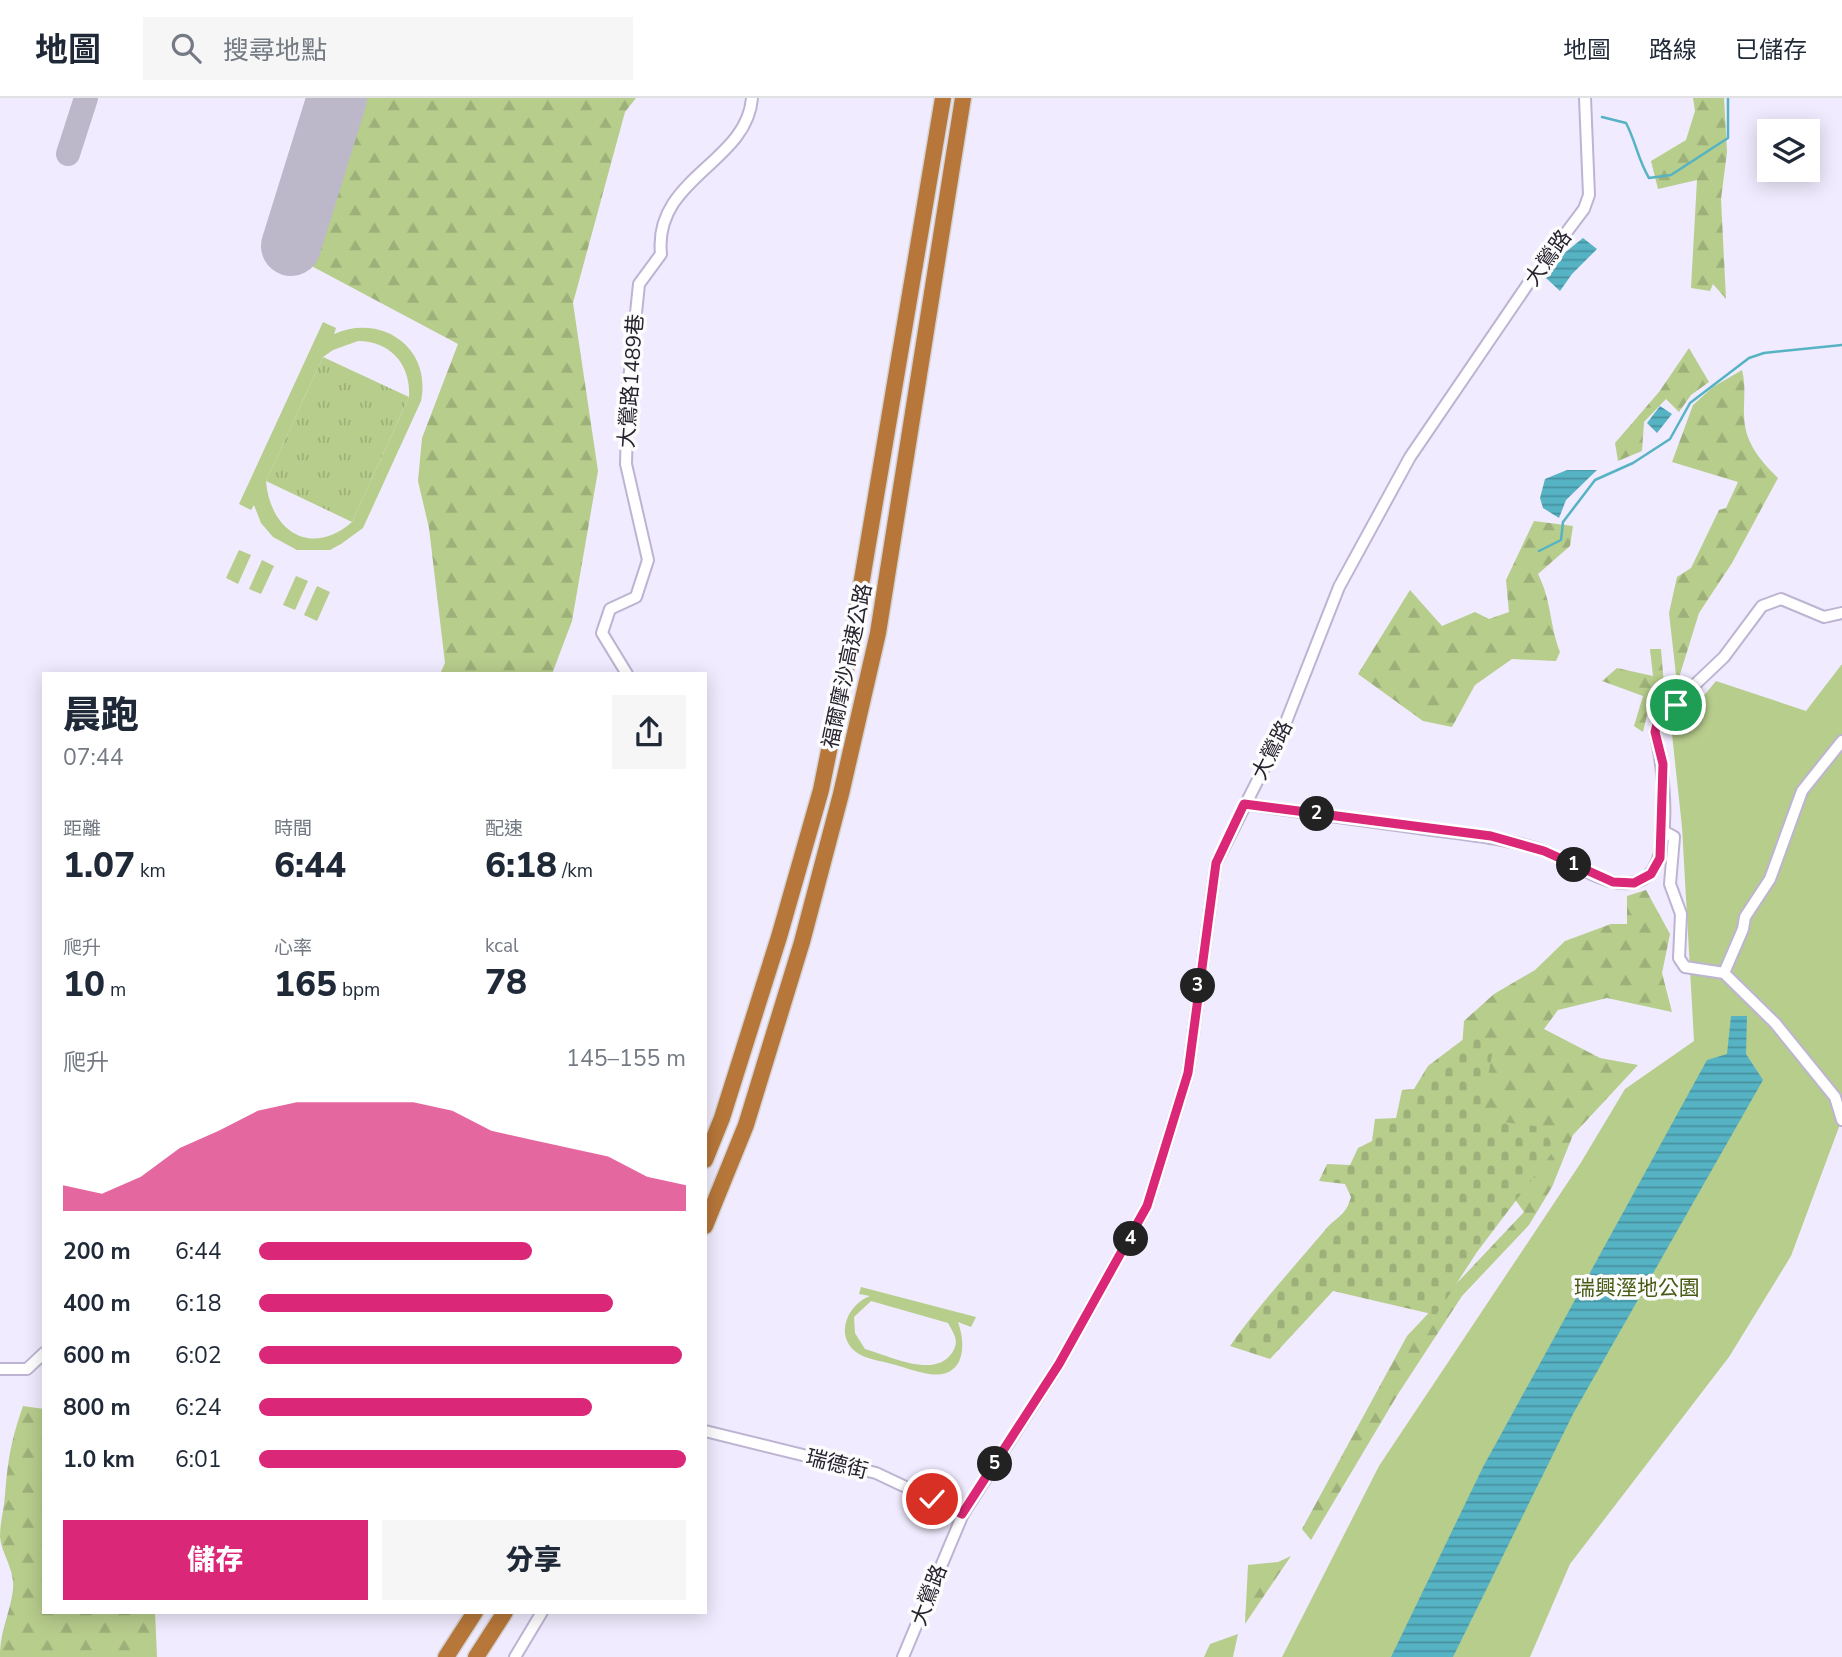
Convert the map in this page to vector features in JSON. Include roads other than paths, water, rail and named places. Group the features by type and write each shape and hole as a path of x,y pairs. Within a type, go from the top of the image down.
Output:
{"highway":[{"name":"福爾摩沙高速公路","path":"707,1155 722,1118 779,937 821,790 855,627 943,98"},
{"name":"福爾摩沙高速公路","path":"707,1221 746,1125 802,942 841,794 878,633 963,98"},
{"path":"446,1657 474,1614"},
{"path":"476,1657 504,1614"}],"street":[{"name":"大鶯路1489巷","path":"626,672 602,633 610,609 636,597 648,560 626,464 628,390 639,284 661,254 659,239 666,212 678,195 739,134 751,110 752,98"},
{"name":"大鶯路","path":"902,1657 962,1514 1059,1364 1147,1206 1188,1073 1216,863 1282,733 1339,587 1410,457 1532,278 1584,209 1589,195 1585,98"},
{"path":"1244,804 1491,836 1544,851 1613,882 1624,884 1645,879 1657,866 1663,831 1663,764 1655,732 1665,713 1724,657 1762,606 1781,599 1824,617 1842,613"},
{"path":"1724,973 1745,917 1770,879 1802,791 1842,741"},
{"path":"1663,831 1674,837 1670,884 1681,914 1679,958 1685,967 1724,973 1775,1023 1838,1094 1842,1120"},
{"path":"0,1369 27,1370 42,1355"},
{"name":"瑞德街","path":"707,1431 876,1473 962,1514"},
{"path":"515,1657 541,1614"}],"water":[{"path":"1583,238 1597,249 1572,274 1560,291 1546,278 1557,259"},
{"path":"1660,406 1672,414 1657,433 1647,423"},
{"path":"1567,470 1597,470 1566,500 1559,518 1543,508 1540,498 1545,479"},
{"path":"1731,1016 1747,1016 1746,1054 1763,1080 1573,1414 1453,1657 1391,1657 1483,1467 1707,1060 1727,1054"}],"waterway":[{"path":"1602,117 1626,123 1649,178 1671,175 1728,138 1728,98"},
{"path":"1539,551 1561,540 1563,522 1595,480 1633,463 1670,439 1690,403 1749,358 1764,353 1842,345"}],"park label":[{"name":"瑞興溼地公園","path":"1637,1288"}]}
